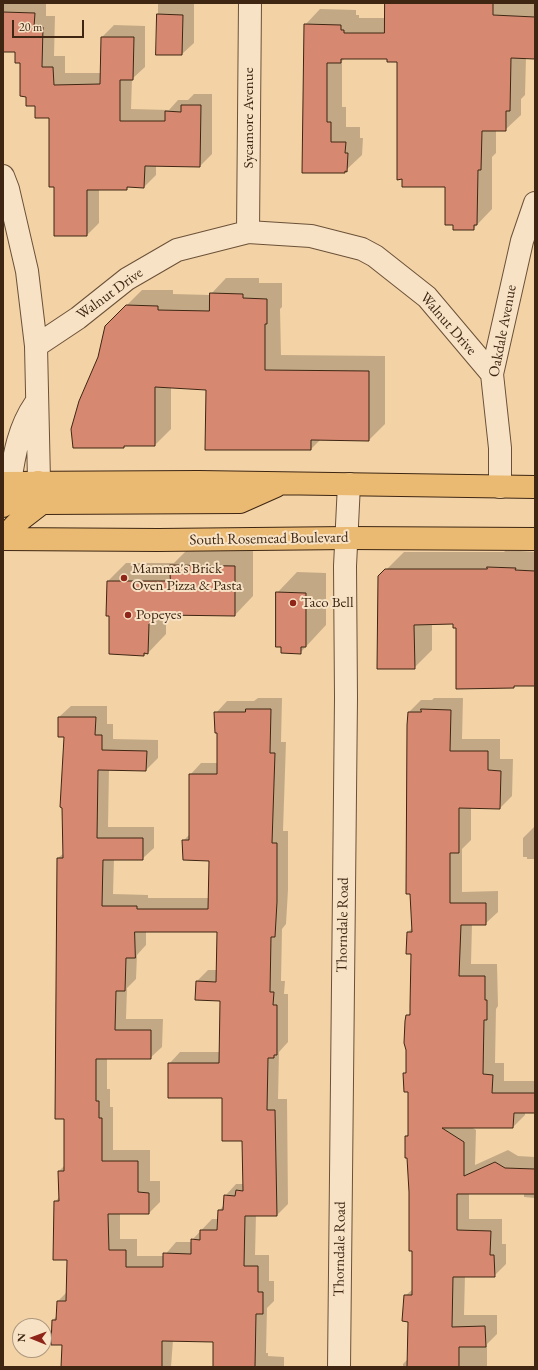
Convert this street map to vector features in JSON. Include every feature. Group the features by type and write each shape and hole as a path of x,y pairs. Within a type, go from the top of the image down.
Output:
{"main road":[{"path":"7,483 39,481 206,482 535,487"},
{"path":"3,506 39,481"},
{"path":"3,538 20,520 42,502 240,502 282,483"},
{"name":"South Rosemead Boulevard","path":"3,538 158,540 348,538 535,539"}],"street":[{"name":"Sycamore Avenue","path":"248,232 250,3"},
{"path":"3,176 8,189 26,271 36,346 39,481"},
{"name":"Oakdale Avenue","path":"500,487 500,448 492,374 520,249 535,203"},
{"name":"Walnut Drive","path":"36,346 78,318 127,279 177,250 248,232 311,236 362,249 375,256 427,297 492,374"},
{"path":"7,483 14,454 27,416 37,401"},
{"name":"Thorndale Road","path":"339,1367 346,714 345,566 348,538 349,484"}],"building":[{"path":"385,3 493,3 493,15 535,17 535,59 511,58 510,111 506,111 506,131 482,131 481,170 478,170 477,225 474,225 474,230 453,230 453,225 445,225 445,187 402,187 402,179 397,180 397,62 387,62 387,59 341,59 341,63 327,63 327,122 331,122 331,142 346,142 345,153 348,153 347,172 302,173 304,24 341,25 341,30 344,30 344,33 384,33"},
{"path":"3,12 35,13 34,27 43,27 42,67 53,67 54,85 100,84 101,37 134,37 133,80 120,80 120,121 165,121 165,111 181,112 181,105 201,105 200,167 145,166 144,188 127,187 127,190 87,190 87,236 54,236 54,187 49,187 49,118 35,118 35,106 26,106 26,97 20,96 20,63 15,63 15,52 3,52"},
{"path":"157,14 183,15 182,55 156,55"},
{"path":"210,293 243,294 243,298 267,299 267,324 265,324 265,370 369,371 369,441 311,440 311,450 205,450 206,390 155,387 155,446 124,446 124,448 73,448 71,429 79,401 98,357 105,326 126,305 158,306 158,310 209,311"},
{"path":"170,565 235,566 235,616 162,615 149,624 148,654 144,653 144,656 109,654 109,616 106,616 107,581 170,581"},
{"path":"487,567 516,568 515,570 535,571 535,686 514,686 514,688 456,689 456,628 453,628 453,624 414,625 415,669 377,669 378,576 385,569 487,569"},
{"path":"276,592 306,593 306,647 301,647 301,654 281,653 281,647 276,647"},
{"path":"246,709 271,709 270,753 275,753 272,843 277,843 277,902 275,937 271,937 270,992 274,992 273,1005 277,1005 277,1055 274,1055 274,1058 268,1058 267,1110 275,1110 277,1216 245,1216 244,1266 258,1266 258,1292 263,1292 263,1314 256,1314 255,1367 213,1367 213,1342 162,1341 162,1367 61,1367 62,1345 52,1345 52,1320 56,1320 57,1301 66,1301 67,1260 53,1260 54,1201 59,1201 58,1171 64,1171 64,1119 55,1119 57,858 63,858 62,808 60,807 64,737 58,737 58,717 96,717 95,735 102,735 102,750 147,751 146,771 98,770 97,838 143,838 143,860 103,860 102,906 137,906 137,909 208,909 209,861 183,860 182,840 189,840 189,774 217,774 217,733 215,733 214,712 245,712","holes":["135,932 217,932 216,982 196,981 195,1000 220,1001 219,1063 168,1063 168,1098 222,1098 222,1141 242,1141 243,1191 236,1190 235,1196 224,1195 223,1210 218,1210 217,1230 200,1230 200,1240 191,1239 191,1254 163,1253 163,1267 126,1267 126,1250 109,1250 108,1214 149,1214 149,1193 138,1192 138,1161 102,1161 102,1118 99,1118 99,1101 96,1101 96,1059 151,1059 151,1030 115,1030 116,991 125,991 126,958 135,958"]},
{"path":"421,709 451,710 450,751 488,751 488,770 501,771 500,809 459,808 459,853 450,853 450,903 486,903 486,925 461,925 459,976 485,976 487,1020 484,1020 483,1074 493,1075 492,1093 535,1093 535,1113 514,1113 513,1128 442,1128 464,1142 464,1176 495,1162 505,1168 535,1169 535,1194 457,1194 457,1230 491,1231 490,1255 494,1255 495,1277 453,1277 452,1327 485,1326 486,1347 459,1347 459,1367 407,1367 408,1322 402,1321 404,1295 412,1295 412,1251 409,1251 409,1192 407,1158 405,1158 405,1136 408,1136 408,1092 404,1092 403,1073 406,1073 406,1050 404,1043 405,1021 406,1015 410,1015 411,954 406,954 407,932 412,932 410,894 406,894 407,725 408,712 421,712"}],"place":[{"name":"Mamma's Brick Oven Pizza & Pasta","path":"124,578"},
{"name":"Taco Bell","path":"293,603"},
{"name":"Popeyes","path":"128,615"}]}
